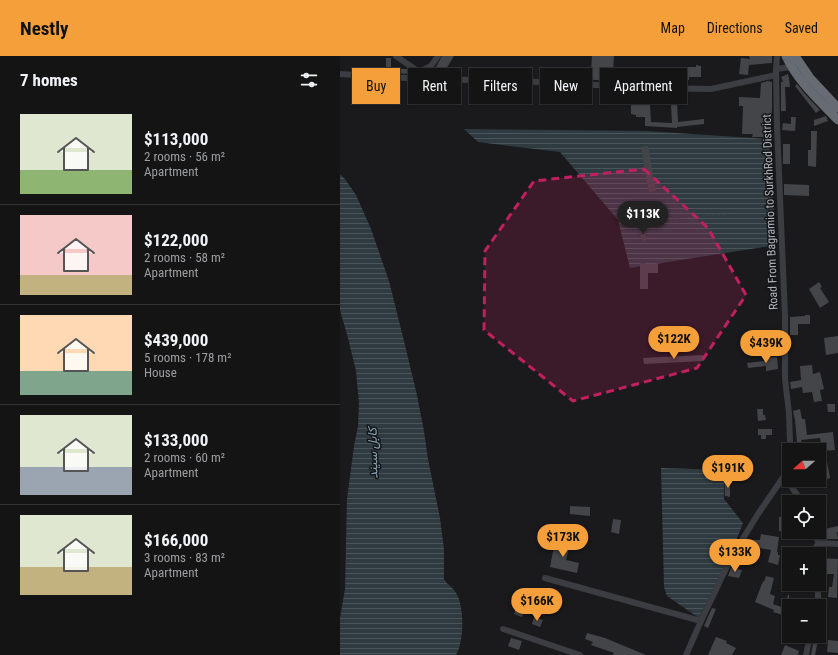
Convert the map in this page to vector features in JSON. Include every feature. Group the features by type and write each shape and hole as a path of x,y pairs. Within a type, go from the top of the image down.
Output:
{"highway":[{"path":"786,56 791,67 803,84 837,115"},
{"path":"795,56 837,115"}],"street":[{"path":"396,56 419,72 431,66 438,56"},
{"name":"Road From Bagramio to SurkhRod District","path":"777,56 777,126 785,316 785,379 789,414 790,443"},
{"path":"340,74 423,79 519,81 654,88 711,89 791,67"},
{"name":"Road From Bagramio to SurkhRod District","path":"686,655 731,558 782,479"},
{"path":"817,539 819,543"},
{"path":"819,543 838,544"},
{"path":"816,547 819,543"},
{"path":"545,578 701,620"},
{"path":"503,629 580,655"},
{"path":"806,655 809,643"}],"path":[{"path":"643,222 669,218 729,214"}],"highlighted area":[{"path":"644,169 708,228 746,295 697,368 573,401 484,330 485,251 534,181"}],"water":[{"path":"464,129 647,131 769,139 776,245 630,268 618,220 560,152 478,142"},
{"name":"کابل سيند","path":"340,174 356,195 371,229 389,281 417,395 440,518 444,549 444,579 455,591 461,607 462,633 459,649 456,655 340,655 340,618 345,589 347,499 358,426 359,403 356,371 340,310"},
{"path":"661,468 725,470 724,499 743,523 731,553 699,618 667,596 664,587"}],"building":[{"path":"442,56 454,56 447,68 436,68"},
{"path":"592,56 614,56 613,68 600,68 600,80 592,80"},
{"path":"749,56 772,56 772,63 749,65 748,75 739,74 741,58 750,59"},
{"path":"386,58 391,58 391,68 386,68"},
{"path":"696,65 701,66 701,77 689,77 689,80 687,80 687,68 678,68 678,67 696,67"},
{"path":"400,69 408,70 408,74 400,73"},
{"path":"788,74 790,87 785,87 786,111 781,111 781,82 783,82 781,77"},
{"path":"768,81 772,82 772,137 752,137 753,134 742,134 743,106 739,106 739,97 760,98 761,83"},
{"path":"797,84 820,110 816,113 795,86"},
{"path":"631,104 656,104 650,105 651,122 672,123 671,105 668,104 677,104 678,122 704,119 704,124 677,128 645,126 645,117 636,117 636,115 631,114"},
{"path":"826,116 828,121 814,126 814,120"},
{"path":"791,117 796,117 795,131 782,130 783,123 791,124"},
{"path":"811,131 817,131 816,167 808,166 808,150 811,150"},
{"path":"783,144 790,144 790,164 783,164"},
{"path":"648,146 656,191 649,192 641,147"},
{"path":"784,184 809,185 809,196 784,195"},
{"path":"644,229 647,240 642,241 639,230"},
{"path":"640,263 658,264 658,273 648,273 648,289 640,289"},
{"path":"819,282 822,287 820,288 829,302 820,308 809,289"},
{"path":"810,315 810,324 798,324 798,335 790,335 790,317"},
{"path":"838,336 838,353 826,355 824,338"},
{"path":"703,355 704,361 644,364 643,358"},
{"path":"777,357 778,369 766,371 766,366 748,368 747,363 765,361 765,358"},
{"path":"812,365 813,374 820,372 824,389 820,390 822,401 814,402 812,392 803,393 802,387 791,389 790,382 801,380 800,366"},
{"path":"827,404 835,404 835,412 828,412"},
{"path":"757,409 763,409 763,415 765,415 766,420 758,421"},
{"path":"800,409 802,419 805,419 807,435 833,432 835,450 826,451 826,443 821,443 820,438 801,440 802,443 794,443 797,442 793,411"},
{"path":"758,429 772,429 772,435 766,435 766,439 761,439 761,435 758,435"},
{"path":"826,456 830,478 826,480"},
{"path":"725,481 730,481 730,497 725,496"},
{"path":"570,506 590,507 590,516 570,514"},
{"path":"779,517 782,517 782,531 779,531"},
{"path":"613,519 621,520 619,534 611,532"},
{"path":"838,526 838,539 826,539 826,529"},
{"path":"761,534 779,537 777,552 778,555 780,555 778,565 768,562 771,550 759,548 756,562 736,559 742,549 744,550 747,540 760,540"},
{"path":"555,541 570,544 566,560 579,563 577,573 550,567"},
{"path":"826,558 838,559 837,598 828,597 829,587 832,587 834,574 826,574"},
{"path":"731,568 742,570 739,578 728,576"},
{"path":"766,576 774,578 770,594 775,596 773,604 782,607 782,615 773,612 774,610 755,602 763,581 764,582"},
{"path":"516,608 524,611 522,617 514,614"},
{"path":"712,608 716,609 708,628 704,626"},
{"path":"534,617 543,620 540,627 532,624"},
{"path":"587,633 605,638 646,655 613,655 614,653 591,645 593,642 585,639"},
{"path":"716,637 727,641 726,643 736,648 732,655 708,655"},
{"path":"511,638 522,641 519,650 508,646"},
{"path":"828,640 838,641 838,653 827,652"},
{"path":"813,643 817,643 815,655 811,655"},
{"path":"785,645 799,651 798,655 781,655"}]}
